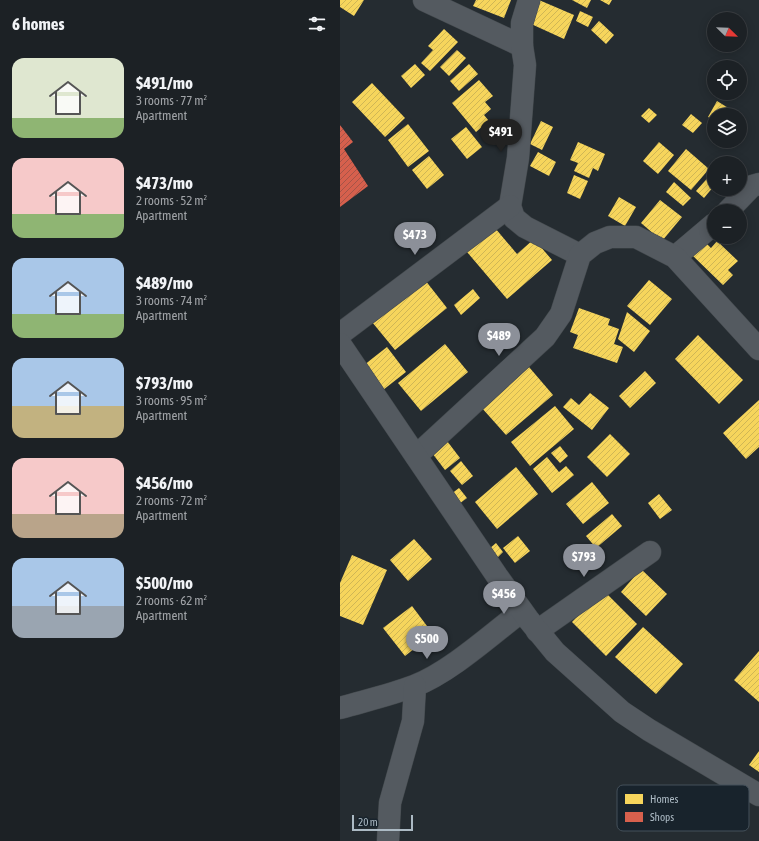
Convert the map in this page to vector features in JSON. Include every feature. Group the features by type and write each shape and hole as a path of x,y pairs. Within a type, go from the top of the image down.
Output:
{"street":[{"path":"424,0 522,46"},
{"path":"530,0 522,23 522,46 525,65 518,158 510,206 514,218 525,227 580,255"},
{"path":"735,204 752,186 759,184"},
{"path":"340,334 510,206"},
{"path":"675,257 707,230"},
{"path":"416,456 545,337 561,314 580,255 596,242 610,237 636,236 675,257 759,349"},
{"path":"340,344 522,611 538,632 574,671 622,712 655,734 742,785"},
{"path":"538,632 650,552"},
{"path":"340,708 415,686 437,674 473,650 522,611"},
{"path":"388,841 390,803 413,721 415,686"},
{"path":"749,789 759,795"}],"building: Homes":[{"path":"340,0 364,0 354,16 340,7"},
{"path":"476,0 511,0 504,18 473,6"},
{"path":"539,0 574,15 564,39 529,23"},
{"path":"572,0 591,0 587,8"},
{"path":"600,0 612,0 609,5"},
{"path":"580,11 593,17 588,27 576,21"},
{"path":"599,21 614,35 606,44 591,30"},
{"path":"444,29 458,42 430,71 421,63 433,50 428,46"},
{"path":"457,50 466,58 449,76 440,67"},
{"path":"415,64 425,75 411,88 401,76"},
{"path":"469,64 478,74 459,91 450,81"},
{"path":"479,80 493,96 485,102 491,109 484,115 489,121 476,132 452,103"},
{"path":"372,83 405,118 385,137 352,102"},
{"path":"717,101 728,108 713,108"},
{"path":"649,108 657,115 649,123 641,116"},
{"path":"691,114 702,123 693,133 682,125"},
{"path":"541,121 553,127 542,150 530,144"},
{"path":"408,124 429,151 408,167 388,140"},
{"path":"466,127 482,147 467,159 451,139"},
{"path":"578,142 605,154 598,171 593,168 589,178 574,171 578,163 570,160"},
{"path":"659,142 674,155 658,174 643,161"},
{"path":"686,149 707,167 707,171 691,190 668,171"},
{"path":"538,152 556,162 549,176 530,166"},
{"path":"429,156 444,175 427,189 412,170"},
{"path":"574,175 588,181 580,199 567,193"},
{"path":"707,179 707,194 704,198 696,191"},
{"path":"674,182 691,198 683,206 666,192"},
{"path":"619,197 636,207 625,226 608,216"},
{"path":"660,200 682,217 662,241 641,223"},
{"path":"495,228 517,254 534,239 552,260 507,299 467,252"},
{"path":"706,243 711,248 714,244 720,244 738,261 728,270 733,275 723,285 693,256"},
{"path":"425,280 447,308 395,350 372,322"},
{"path":"649,280 672,299 650,325 627,306"},
{"path":"473,289 480,298 461,315 454,305"},
{"path":"579,308 610,319 608,325 619,329 614,344 623,347 617,363 573,348 578,335 570,332"},
{"path":"627,312 650,331 634,352 618,339"},
{"path":"698,335 743,380 719,404 675,359"},
{"path":"445,344 468,372 421,411 398,383"},
{"path":"387,347 406,372 383,390 364,365"},
{"path":"529,367 553,395 506,435 481,407"},
{"path":"645,371 656,383 630,408 619,396"},
{"path":"590,393 609,408 592,430 563,407 571,398 579,405"},
{"path":"759,400 759,447 746,459 723,433"},
{"path":"555,406 574,429 530,466 511,442"},
{"path":"610,434 630,454 607,477 587,457"},
{"path":"444,437 460,458 445,470 429,449"},
{"path":"560,446 568,456 560,463 551,453"},
{"path":"547,457 559,472 566,466 574,475 552,493 533,469"},
{"path":"461,461 473,476 462,485 450,471"},
{"path":"516,467 538,494 497,529 475,502"},
{"path":"592,482 609,503 583,524 566,504"},
{"path":"459,488 467,498 459,504 451,494"},
{"path":"659,494 672,510 660,519 648,503"},
{"path":"612,514 622,526 596,548 586,536"},
{"path":"518,536 530,551 515,563 503,548"},
{"path":"414,539 432,559 408,581 390,560"},
{"path":"496,543 503,552 497,558 489,549"},
{"path":"352,555 387,570 363,625 340,616 340,583"},
{"path":"641,569 667,594 646,616 621,592"},
{"path":"603,590 637,624 606,656 572,622"},
{"path":"412,606 433,634 405,656 383,628"},
{"path":"643,627 683,664 656,694 615,657"},
{"path":"759,651 759,702 734,680"},
{"path":"759,751 759,772 749,765"}],"building: Shops":[{"path":"340,125 353,142 344,149 368,186 340,207"}]}
